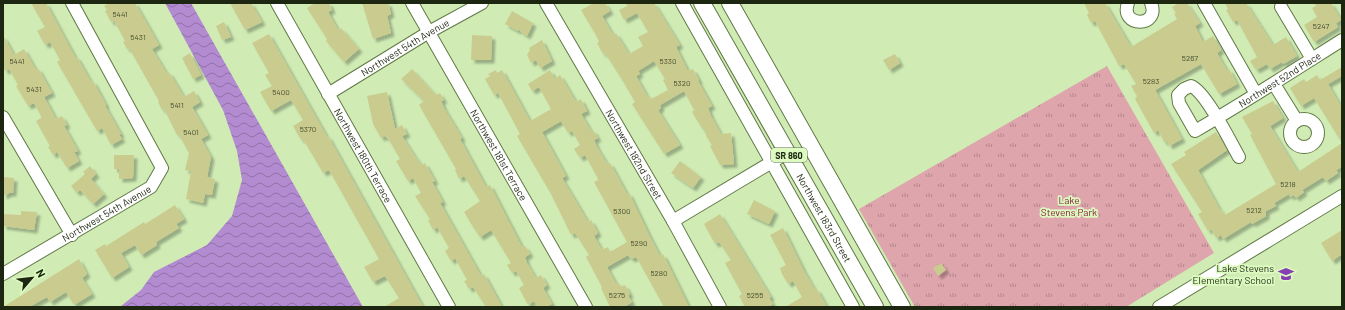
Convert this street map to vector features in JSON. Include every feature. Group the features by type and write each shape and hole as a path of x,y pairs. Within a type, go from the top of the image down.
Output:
{"main road":[{"name":"Northwest 183rd Street","path":"702,3 875,307"},
{"name":"SR 860","path":"730,3 902,307"}],"street":[{"name":"Northwest 54th Avenue","path":"3,274 72,235 151,187 162,168 72,3"},
{"name":"Northwest 180th Terrace","path":"277,3 449,307"},
{"name":"Northwest 181st Terrace","path":"412,3 586,307"},
{"name":"Northwest 54th Avenue","path":"328,94 429,32 482,3"},
{"name":"Northwest 182nd Street","path":"546,3 673,221 720,307"},
{"path":"682,3 773,162 853,307"},
{"path":"1128,3 1127,8 1129,16 1135,22 1144,22 1151,17 1153,4"},
{"path":"1204,3 1256,94"},
{"path":"1281,7 1312,59"},
{"name":"Northwest 52nd Place","path":"1216,118 1198,89 1190,86 1178,95 1179,103 1195,130 1216,118 1256,94 1274,84 1342,40"},
{"path":"1274,84 1297,121"},
{"path":"3,117 8,138 72,235"},
{"path":"1216,118 1239,157"},
{"path":"673,221 788,153"},
{"path":"1159,307 1342,196"}],"green space":[{"name":"Lake Stevens Park","path":"1107,66 1214,253 1126,307 915,307 859,209"}],"water":[{"path":"165,3 191,3 363,307 112,307 121,306 141,290 154,272 207,245 232,216 242,180 237,151 223,110"}],"building":[{"path":"31,3 46,3 75,57 77,57 91,82 93,81 121,134 119,135 122,139 111,145 102,128 97,131 57,62 60,60 50,42 45,45 37,31 45,27"},
{"path":"109,3 135,3 159,45 152,49 167,74 169,72 184,97 194,91 200,102 192,107 208,135 201,139 211,157 207,177 215,179 212,195 205,194 203,203 186,199 191,171 185,170 189,153 179,135 177,135 164,109 162,110 158,102 159,101 129,48 127,49 123,42 125,41 114,21 111,22 105,11 107,10 104,6"},
{"path":"230,3 251,3 262,22 245,30"},
{"path":"315,3 329,3 332,10 328,12 338,30 341,28 359,49 344,62 326,41 327,39 307,8"},
{"path":"362,3 388,3 391,14 387,16 391,33 373,39"},
{"path":"594,3 605,3 610,11 602,16 613,35 616,33 629,54 643,46 638,37 648,32 637,13 624,20 619,10 627,6 626,3 654,3 680,45 676,47 688,71 693,69 699,80 698,81 712,106 708,108 711,116 721,134 731,133 734,164 720,165 710,146 712,145 706,136 706,130 704,131 692,112 694,110 684,91 660,105 661,108 658,110 680,145 664,154 632,104 635,102 624,83 605,53 603,54 597,43 599,42 597,37 581,10","holes":["654,61 665,79 663,80 668,90 651,99 649,95 647,96 636,76 640,74 638,71"]},
{"path":"1084,3 1105,3 1131,47 1177,19 1174,14 1176,13 1172,7 1179,3 1187,3 1200,23 1195,26 1203,42 1213,36 1221,50 1217,53 1227,71 1229,69 1237,84 1219,94 1201,64 1155,90 1182,139 1169,146 1167,141 1164,142 1158,130 1154,133 1135,99 1137,96 1131,86 1136,84 1124,64 1119,66 1095,21 1091,23 1087,15 1089,13"},
{"path":"1225,3 1246,3 1273,45 1286,37 1297,56 1270,69 1267,64 1256,70 1250,61 1257,57 1237,20 1233,22 1226,10 1228,9"},
{"path":"1314,3 1331,3 1341,20 1336,23 1338,27 1314,42 1304,25 1317,17 1312,8 1316,6"},
{"path":"512,11 533,23 527,36 519,29 518,31 505,24"},
{"path":"224,22 231,37 222,40 216,26"},
{"path":"269,34 327,137 328,136 423,307 384,307 399,298 385,276 373,282 364,267 379,259 329,170 323,173 303,139 301,140 293,126 303,120 291,100 271,111 260,92 272,86 265,75 269,73 252,43"},
{"path":"3,35 14,55 24,49 36,70 38,68 52,93 44,97 56,119 62,116 67,125 64,126 78,151 74,152 79,161 67,168 57,152 53,155 48,147 50,146 36,121 41,118 41,116 34,103 28,106 16,86 18,85 9,69 5,71 3,66"},
{"path":"472,35 492,36 491,60 471,60"},
{"path":"542,40 552,61 540,68 536,60 531,63 527,55 530,50 529,48"},
{"path":"190,53 201,75 193,79 182,58"},
{"path":"895,54 900,63 889,70 883,60"},
{"path":"1342,67 1342,76 1328,84 1342,108 1342,143 1314,98 1301,106 1290,88 1304,79 1306,82 1317,75 1320,80"},
{"path":"412,69 436,95 440,93 444,100 441,101 444,108 462,138 460,139 486,187 490,185 522,247 525,246 530,254 525,257 527,263 536,278 541,275 547,285 543,288 552,304 546,307 537,307 534,301 528,305 519,288 524,285 516,271 512,273 507,265 511,263 491,230 480,237 464,212 480,201 464,176 459,179 455,170 456,169 419,105 424,101 401,79"},
{"path":"496,70 497,73 502,70 530,121 551,109 539,87 532,91 528,84 550,70 555,79 560,75 576,102 581,99 587,111 581,114 591,131 593,130 598,138 594,140 597,147 607,164 610,163 627,194 629,193 660,256 663,254 689,307 664,307 636,257 631,259 628,255 607,267 616,284 618,282 621,287 625,285 630,294 628,296 632,302 624,307 610,307 601,288 602,287 586,257 589,255 575,233 571,235 551,194 517,136 520,134 498,93 494,95 485,79 490,76 488,74","holes":["561,121 568,133 572,131 580,145 574,149 580,158 585,155 597,177 598,180 594,182 627,242 610,252 608,247 602,250 594,236 598,233 591,220 588,222 562,178 566,176 542,132"]},
{"path":"387,92 395,129 402,125 407,134 402,136 421,165 425,163 435,181 432,182 443,202 440,203 481,276 484,274 502,307 486,307 473,287 469,289 464,281 467,280 455,258 451,261 445,251 449,248 437,227 433,230 428,220 430,219 415,196 421,193 413,178 408,181 396,161 400,159 389,140 385,136 381,138 373,124 367,96"},
{"path":"1273,101 1283,118 1270,126 1298,172 1342,143 1342,167 1336,170 1338,173 1326,181 1323,177 1302,190 1304,192 1296,198 1294,195 1290,197 1289,194 1274,203 1276,206 1266,211 1266,216 1252,224 1251,222 1223,239 1221,235 1216,238 1211,229 1208,231 1198,214 1202,212 1171,164 1186,155 1184,152 1216,132 1227,150 1198,170 1219,208 1225,215 1276,184 1250,135 1252,134 1242,117"},
{"path":"114,155 134,155 133,178 119,179 119,169 114,169"},
{"path":"680,161 701,177 693,188 671,173"},
{"path":"90,166 96,174 91,179 104,194 93,204 80,190 77,193 71,186 85,174 83,172"},
{"path":"3,177 14,178 13,193 3,196"},
{"path":"754,200 775,211 769,224 747,214"},
{"path":"175,205 184,219 176,224 179,228 156,242 157,245 141,255 135,245 121,253 129,267 112,278 95,250 105,244 106,246 144,222 145,224"},
{"path":"21,211 37,212 34,230 3,226 3,214 21,215"},
{"path":"720,214 771,297 769,298 773,304 768,307 745,307 739,296 742,294 725,263 731,260 719,242 715,244 704,224"},
{"path":"783,228 804,271 815,290 817,289 827,307 785,307 802,297 793,281 788,284 782,274 780,268 786,265 770,235"},
{"path":"1342,230 1342,254 1332,261 1321,243"},
{"path":"79,259 87,274 82,278 92,294 74,305 66,292 50,302 47,297 29,307 3,307"},
{"path":"941,263 946,270 938,276 933,268"}],"place":[{"name":"Lake Stevens Elementary School","path":"1286,274"}]}
